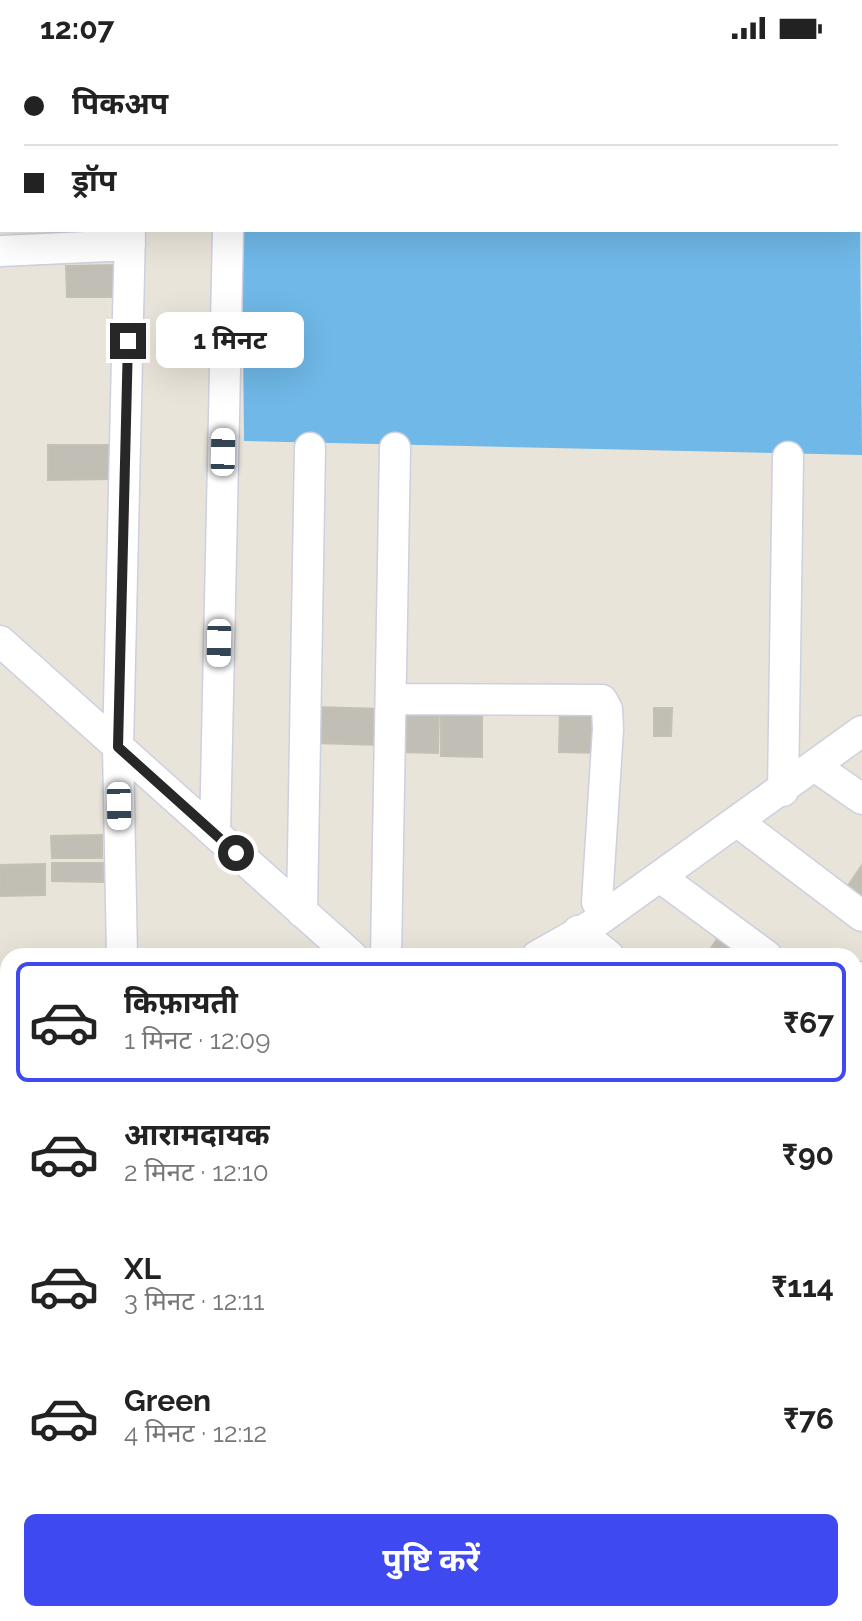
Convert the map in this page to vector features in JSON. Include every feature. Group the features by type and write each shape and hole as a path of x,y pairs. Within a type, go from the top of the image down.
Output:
{"street":[{"path":"215,833 228,232"},
{"path":"0,251 130,238 118,747 122,948"},
{"path":"302,912 310,448"},
{"path":"386,948 395,448"},
{"path":"783,791 788,457"},
{"path":"0,641 343,948"},
{"path":"391,699 602,700 607,709 608,729 597,902"},
{"path":"550,948 660,877 862,731"},
{"path":"816,767 862,799"},
{"path":"738,822 862,916"},
{"path":"660,877 756,948"},
{"path":"578,931 599,948"}],"water":[{"path":"242,232 860,232 862,455 244,441"}],"building":[{"path":"117,265 117,297 67,297 66,266"},
{"path":"48,445 113,445 113,479 48,480"},
{"path":"560,706 601,707 600,753 559,752"},
{"path":"315,707 383,709 382,745 314,743"},
{"path":"397,708 439,709 438,753 396,752"},
{"path":"441,708 482,708 482,757 441,756"},
{"path":"654,708 672,708 671,736 654,736"},
{"path":"102,835 102,858 52,858 51,836"},
{"path":"52,863 103,863 103,882 52,881"},
{"path":"45,864 45,895 0,896 0,865"},
{"path":"862,865 862,907 843,893"},
{"path":"719,936 733,948 711,948"}],"route":[{"path":"128,341 118,747 236,853"}]}
